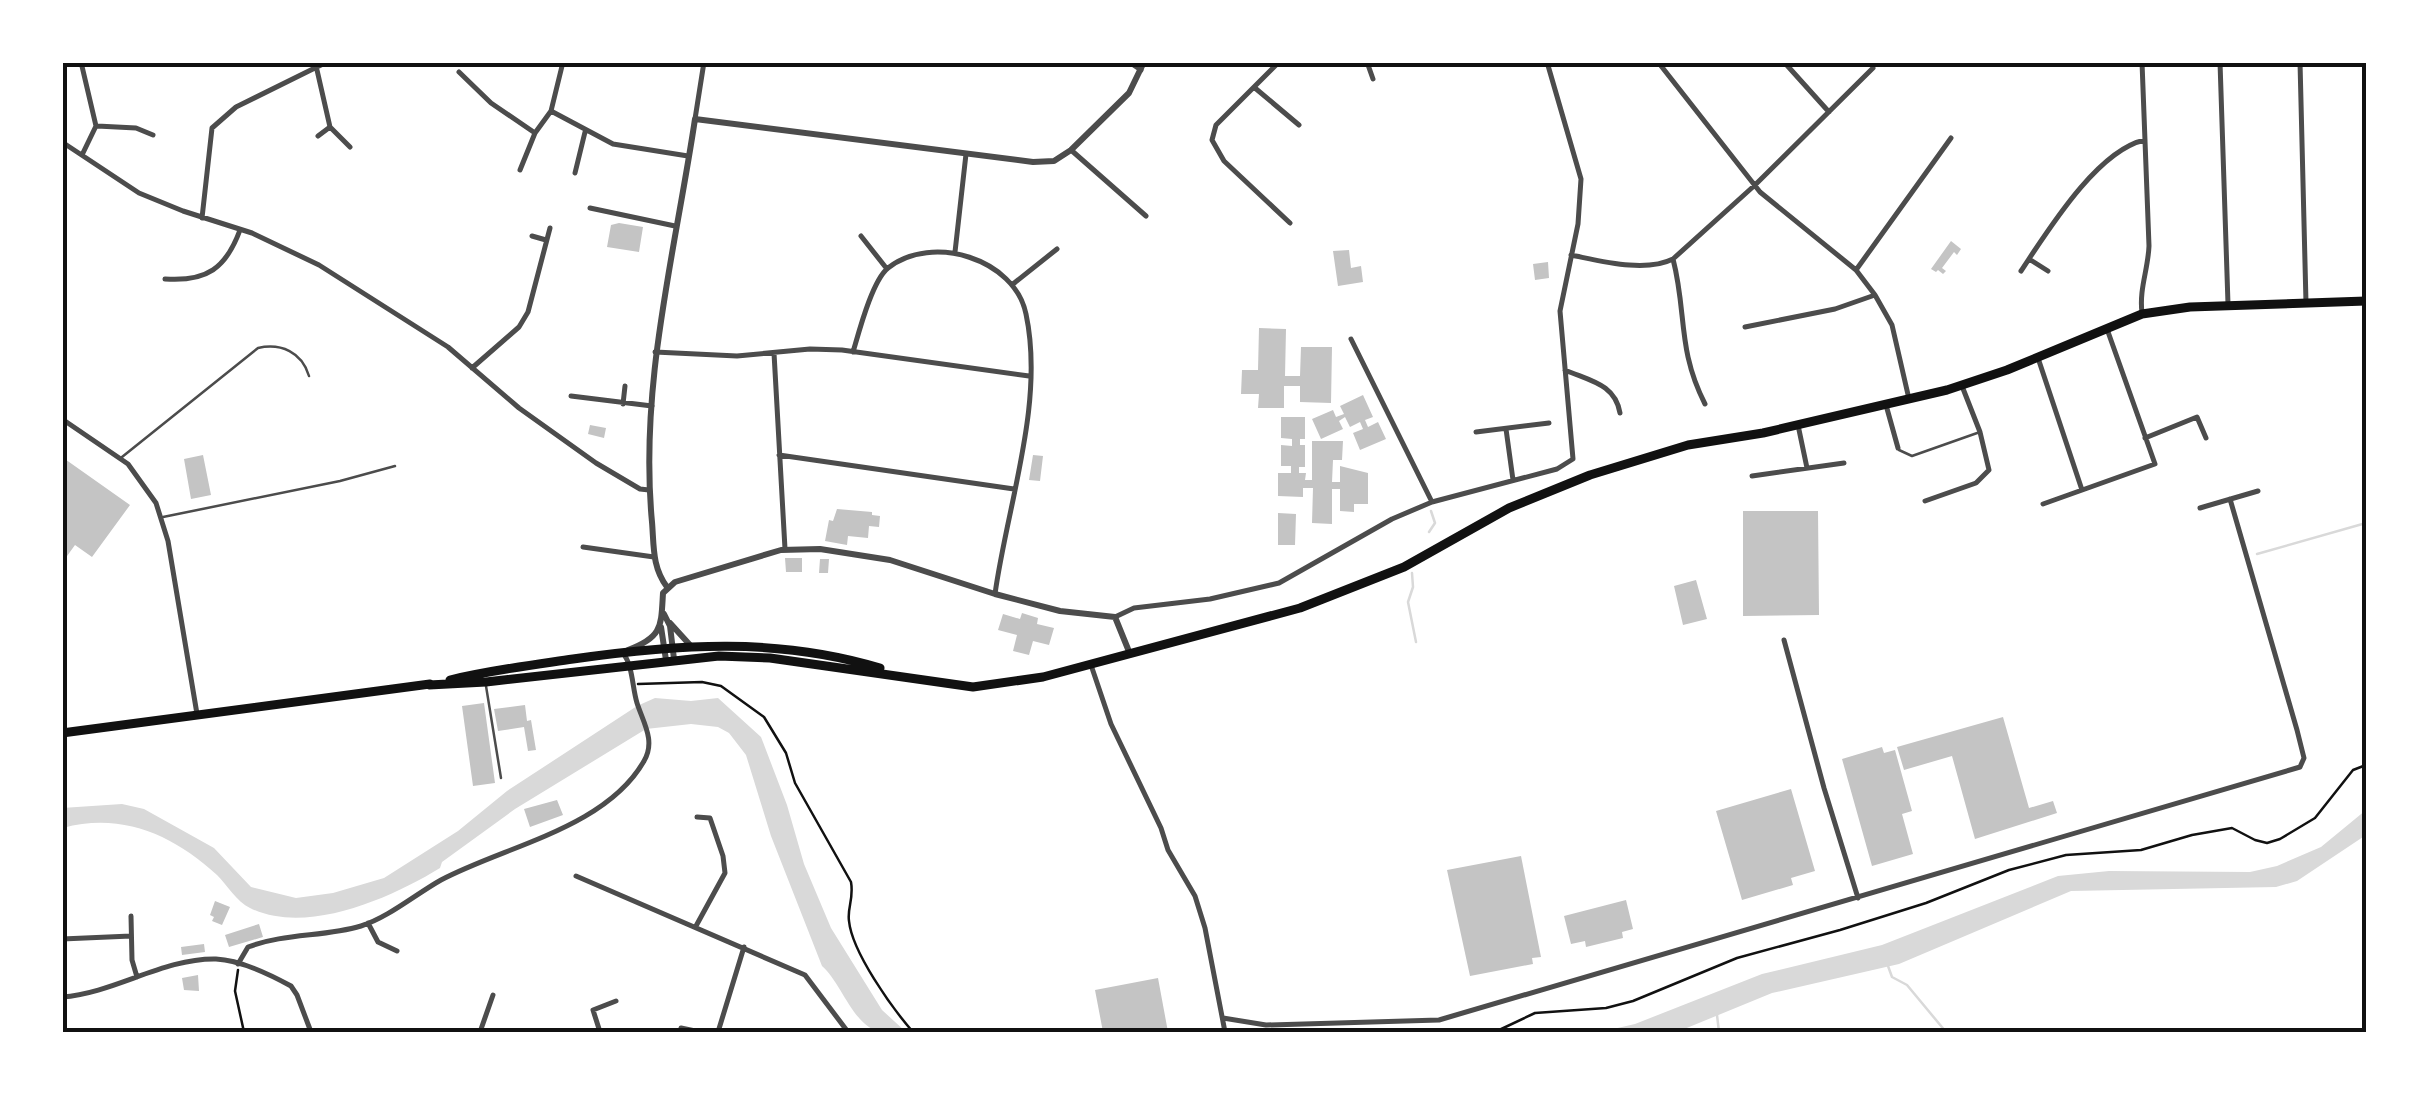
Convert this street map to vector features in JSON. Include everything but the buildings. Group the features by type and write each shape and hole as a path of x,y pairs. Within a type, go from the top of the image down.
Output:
{"main road":[{"path":"62,733 429,685 670,660 747,656 984,687 1090,665 1300,608 1404,566 1509,508 1590,475 1688,446 1798,425 1962,386 2142,314 2228,306 2366,301"},
{"path":"429,685 484,672 622,652 740,644 847,658 906,677"}],"street":[{"path":"81,62 96,126 82,155"},
{"path":"520,170 550,111 563,62"},
{"path":"667,587 658,577 654,557 648,490 652,406 675,226 704,62"},
{"path":"695,119 1033,162 1054,161 1071,150 1129,92 1142,66 1128,62"},
{"path":"1279,62 1216,125 1212,134 1214,146 1224,161 1290,223"},
{"path":"1367,62 1373,79"},
{"path":"670,660 663,596 667,587 785,549 820,549 890,560 995,594 1071,613 1115,617 1134,608 1210,599 1279,582 1392,519 1432,502 1566,464 1573,458 1574,443 1560,310 1581,202 1581,179 1547,62"},
{"path":"1658,62 1754,185 1856,270 1876,295 1892,325 1909,399"},
{"path":"1784,62 1829,112"},
{"path":"2142,62 2149,246 2141,285 2142,314"},
{"path":"2220,62 2228,306"},
{"path":"2300,62 2306,303"},
{"path":"202,218 212,128 236,107 325,64"},
{"path":"317,68 330,128 350,147"},
{"path":"1571,256 1635,264 1667,263 1754,185 1873,68"},
{"path":"459,72 502,112 536,133"},
{"path":"1254,87 1299,125"},
{"path":"550,111 613,144 689,156"},
{"path":"96,126 136,128 152,135"},
{"path":"318,136 330,128"},
{"path":"576,172 585,130"},
{"path":"1856,270 1951,138"},
{"path":"2020,271 2068,202 2129,144 2144,140"},
{"path":"62,142 139,193 319,264 422,329 519,408 596,463 640,490 648,490"},
{"path":"1071,150 1146,216"},
{"path":"955,252 966,154"},
{"path":"590,208 675,226"},
{"path":"472,368 519,327 528,312 550,228"},
{"path":"165,279 192,279 213,272 231,253 240,230"},
{"path":"532,236 546,240"},
{"path":"861,236 887,268"},
{"path":"1013,284 1057,249"},
{"path":"853,352 887,268 937,251 955,252 982,263 1013,284 1026,314 1029,376 1023,442 995,594"},
{"path":"1673,259 1680,286 1685,350 1692,379 1705,404"},
{"path":"2029,259 2048,271"},
{"path":"1745,326 1835,308 1876,295"},
{"path":"2043,504 2154,464 2106,326"},
{"path":"1352,338 1432,502"},
{"path":"656,352 712,356 810,350 853,352 1029,376"},
{"path":"774,353 785,549"},
{"path":"2038,358 2082,490"},
{"path":"1565,370 1606,388 1618,398 1620,413"},
{"path":"623,404 626,386"},
{"path":"1925,501 1983,478 1989,470 1980,432 1962,386"},
{"path":"571,396 652,406"},
{"path":"1886,405 1898,448"},
{"path":"2145,438 2196,417 2206,438"},
{"path":"62,419 120,458 146,486 162,518 197,714"},
{"path":"1476,432 1549,424"},
{"path":"1798,425 1806,468"},
{"path":"1506,429 1514,481"},
{"path":"780,456 1014,489"},
{"path":"1752,476 1844,464"},
{"path":"2200,508 2258,492"},
{"path":"1222,1018 1266,1025 1439,1020 2300,767 2304,758 2298,730 2230,499"},
{"path":"583,546 654,557"},
{"path":"1115,617 1130,654"},
{"path":"665,623 690,645"},
{"path":"238,964 246,949 274,938 368,924 444,879 598,809 644,762 649,749 631,684 630,666 622,652 649,641 665,623"},
{"path":"1784,640 1858,898"},
{"path":"1090,665 1168,850 1195,896 1226,1032"},
{"path":"696,926 725,872 724,856 710,818 714,806"},
{"path":"698,816 710,818"},
{"path":"576,876 805,975 848,1032"},
{"path":"130,916 132,965 137,978"},
{"path":"368,924 378,942 397,950"},
{"path":"62,939 131,936"},
{"path":"718,1032 744,947"},
{"path":"62,997 210,960 238,964 294,989 310,1032"},
{"path":"480,1032 494,995"},
{"path":"600,1032 592,1010 616,1001"},
{"path":"681,1028 696,1032 694,1018"}],"lane":[{"path":"120,458 258,348 273,346 295,353 303,360 308,376"},
{"path":"1898,448 1912,456 1980,432"},
{"path":"162,518 395,466"},
{"path":"486,682 501,778"}],"path":[{"path":"631,684 702,682 721,686 770,724 786,753 795,783 852,882 854,899 848,916 854,938 913,1032"},
{"path":"1487,1032 1498,1031 1535,1013 1606,1008 1633,1001 1737,958 1857,924 2009,870 2066,855 2140,850 2232,828 2254,840 2280,840 2315,818 2352,770 2366,766"},
{"path":"238,964 235,992 244,1032"}],"shaded area":[{"path":"655,698 718,698 761,737 804,864 831,928 882,1010 906,1032 871,1029 855,1014 822,966 771,836 746,755 729,733 718,727 691,724 646,729 515,809 442,862 440,868 398,891 322,916 272,916 250,908 200,861 146,830 106,823 63,828 62,808 122,804 144,809 214,848 251,887 296,898 333,893 384,878 458,831 507,791"},
{"path":"2366,810 2366,835 2297,881 2276,887 2071,891 1899,964 1772,993 1677,1032 1600,1032 1635,1024 1762,974 1882,945 2058,876 2109,871 2250,872 2277,866 2321,847"}],"waterway":[{"path":"1429,532 1435,523 1431,511"},
{"path":"2257,554 2366,523"},
{"path":"1412,573 1408,602 1416,642"},
{"path":"1888,966 1892,977 1907,985 1946,1032"},
{"path":"1717,1015 1719,1032"}]}
